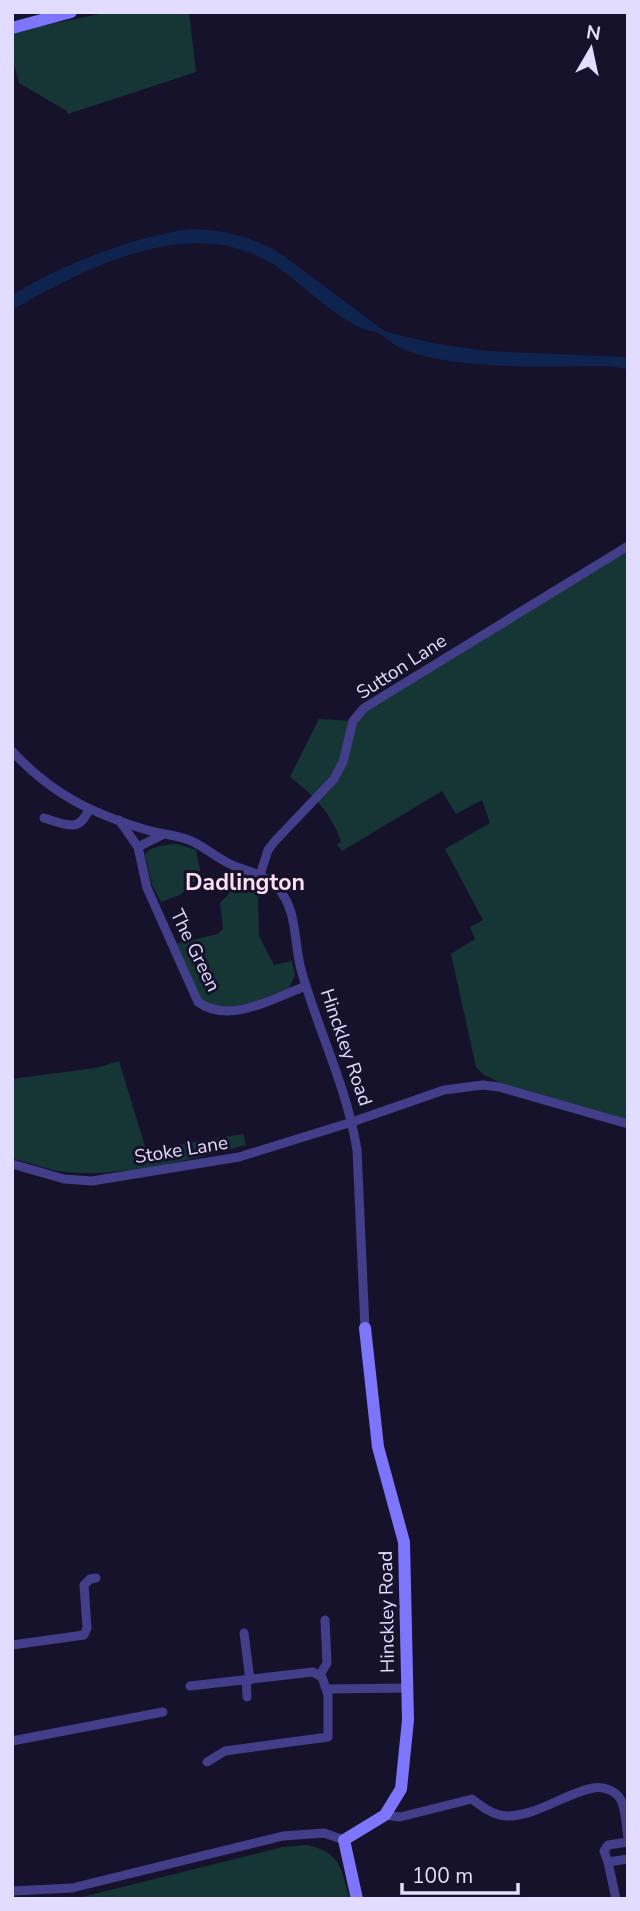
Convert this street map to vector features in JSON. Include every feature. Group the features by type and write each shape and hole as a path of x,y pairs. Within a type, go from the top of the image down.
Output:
{"street":[{"path":"12,28 71,12"},
{"name":"Sutton Lane","path":"260,875 268,850 334,779 343,762 353,721 364,708 628,546"},
{"path":"12,751 41,780 65,797 89,809 143,829 186,839 229,864 260,875"},
{"path":"44,818 77,825 84,821 89,809"},
{"name":"The Green","path":"119,819 138,847 147,888 198,1002 219,1012 235,1012 306,986"},
{"path":"52,831 54,821"},
{"path":"138,847 163,835"},
{"name":"Hinckley Road","path":"260,875 278,887 290,911 297,937 298,959 331,1054 352,1122 357,1150 365,1328 378,1447 404,1542 408,1720 401,1788 385,1815"},
{"name":"Stoke Lane","path":"12,1164 64,1179 92,1181 239,1157 444,1090 483,1085 499,1087 628,1124"},
{"path":"12,1645 84,1636 88,1628 84,1585 90,1579 96,1578"},
{"path":"320,1675 327,1663 325,1620"},
{"path":"244,1633 247,1697"},
{"path":"190,1686 310,1672 320,1675 327,1689 330,1715 328,1737 225,1751 207,1762"},
{"path":"327,1689 407,1688"},
{"path":"12,1741 163,1712"},
{"path":"344,1840 385,1815 400,1817 472,1800 486,1810 504,1816 512,1815 537,1810 592,1788 602,1787 615,1793 621,1801 628,1840 605,1847 605,1859 617,1899"},
{"path":"13,1888 72,1888 283,1836 324,1833 344,1840"},
{"path":"344,1840 357,1899"},
{"path":"608,1862 628,1859"}],"green space":[{"path":"109,12 189,12 196,72 68,114 19,83 12,57 12,32"},
{"path":"628,546 628,1120 505,1085 484,1075 476,1067 451,954 475,939 470,927 483,920 445,849 490,823 482,800 456,814 442,791 342,851 337,845 341,842 337,832 327,814 306,790 290,777 319,719 353,721 364,708"},
{"path":"177,844 196,850 201,875 180,895 161,902 152,885 145,854 156,847"},
{"path":"232,871 268,891 258,898 259,936 274,965 292,961 295,975 289,988 234,1010 219,1010 199,1001 175,944 218,934 223,929 220,903 229,894 226,878"},
{"path":"119,1061 146,1150 243,1134 246,1145 180,1161 108,1172 65,1172 12,1159 12,1079 96,1068"},
{"path":"307,1845 327,1852 338,1863 350,1899 74,1899 283,1847"}],"water":[{"path":"189,229 237,235 270,248 386,332 485,351 628,357 628,369 607,366 476,364 425,356 402,349 380,334 358,327 279,268 247,251 213,244 178,244 108,262 12,310 12,295 53,273 121,246"}],"district":[{"name":"Dadlington","path":"245,882"}]}
